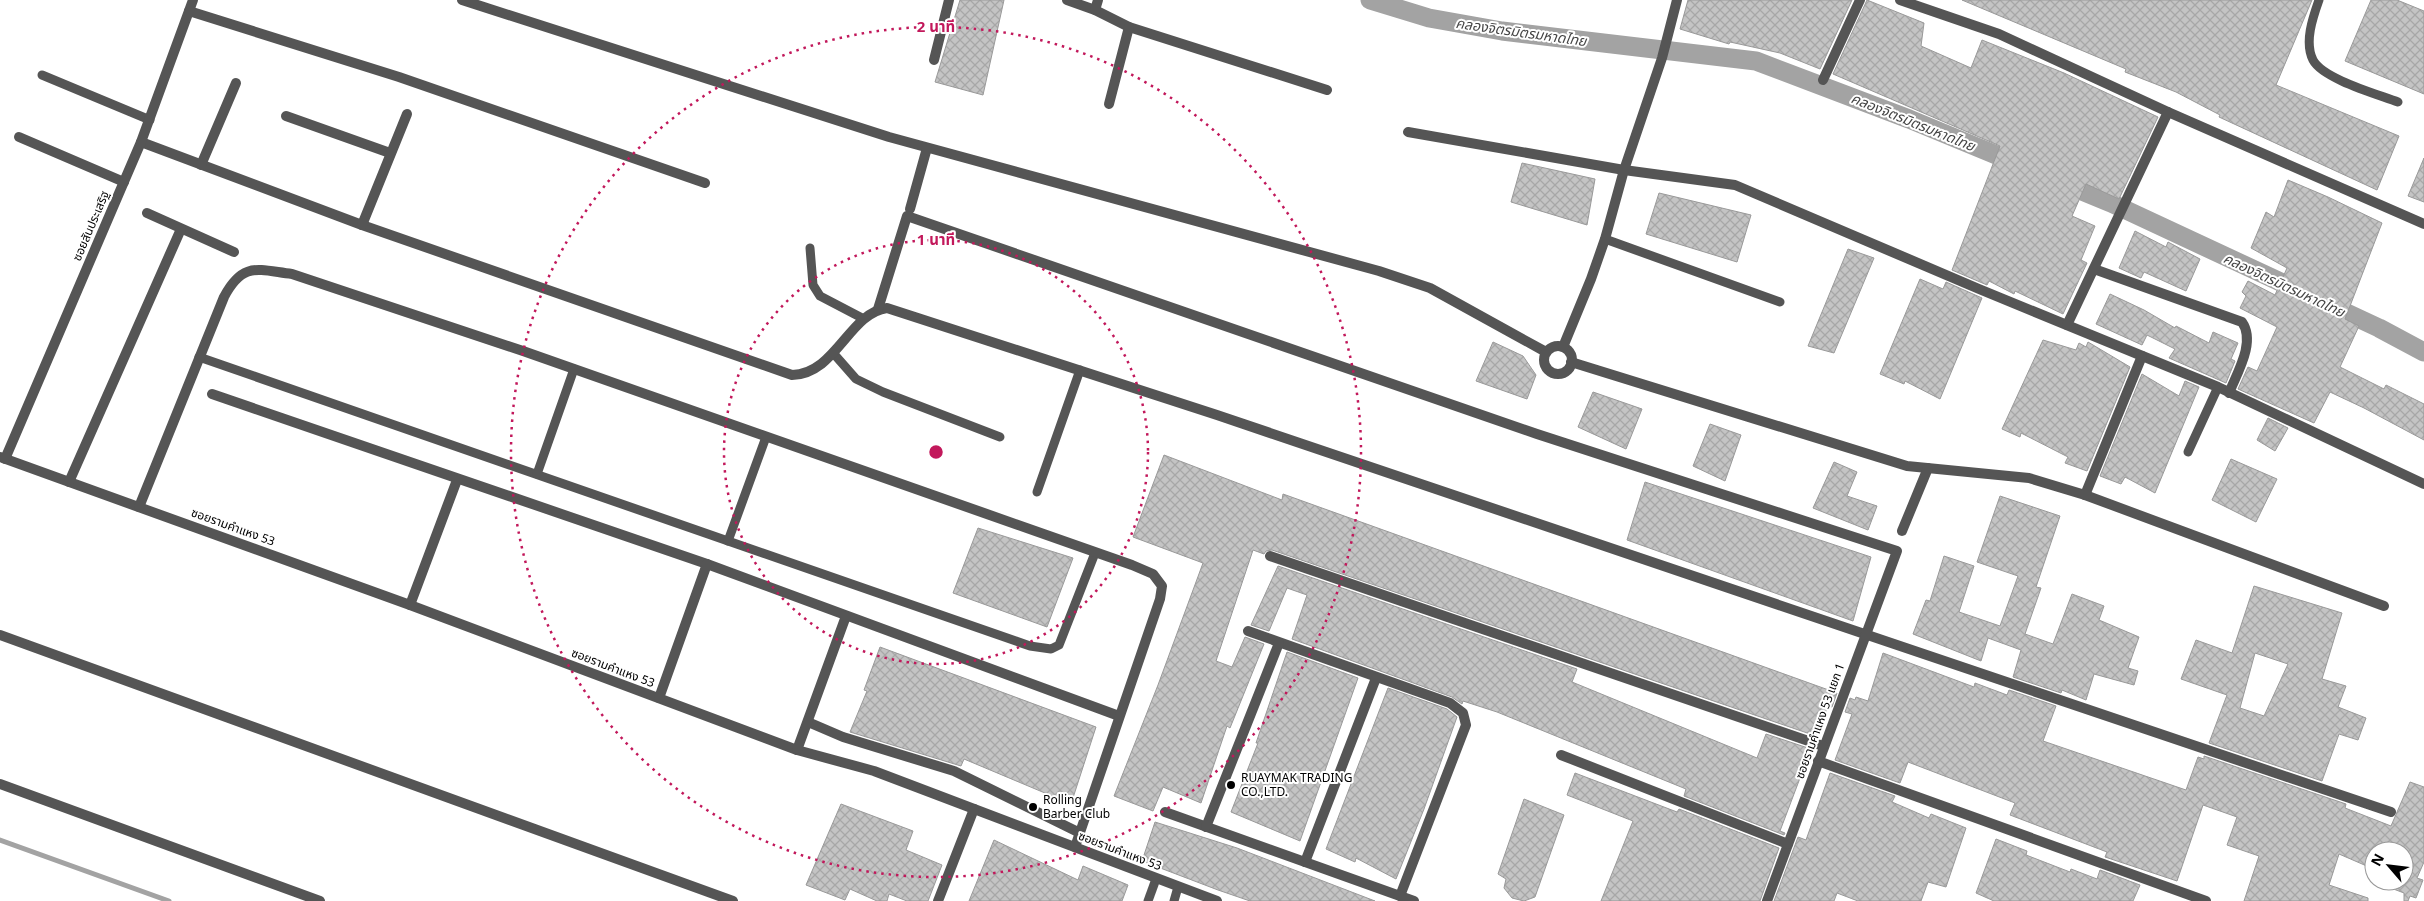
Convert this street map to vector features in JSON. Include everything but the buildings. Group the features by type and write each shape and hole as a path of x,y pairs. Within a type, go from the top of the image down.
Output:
{"street":[{"name":"ซอยสันประเสริฐ","path":"2,458 141,142 193,0"},
{"path":"462,0 927,148 1379,271 1430,288 1546,352"},
{"path":"934,60 949,0"},
{"path":"1067,0 1097,5 1129,27 1327,90"},
{"path":"1563,347 1591,278 1604,239 1624,170 1662,58 1677,0"},
{"path":"1823,80 1860,0"},
{"path":"1900,0 1999,34 2168,112 2424,224"},
{"path":"189,11 398,77 705,183"},
{"path":"1109,104 1129,27"},
{"path":"201,165 236,83"},
{"path":"2067,326 2168,112"},
{"path":"362,225 407,114"},
{"path":"286,116 390,154"},
{"path":"1408,132 1624,170 1735,185 2218,388 2424,484"},
{"path":"19,137 124,182"},
{"path":"141,142 362,225 792,375 805,375 834,354 864,319 878,309 887,308 1080,370 1866,633 2391,812"},
{"path":"910,209 927,148"},
{"path":"147,212 234,252"},
{"name":"ซอยรามคำแหง 53 แยก 1","path":"878,309 908,216 1537,434 1897,550 1767,901"},
{"path":"69,482 181,229"},
{"path":"139,506 229,288 238,276 252,269 292,274 574,369 1153,574 1162,586 1160,599 1075,847"},
{"path":"2094,269 2242,322 2248,334 2244,355 2229,393"},
{"path":"1557,346 1563,347 1571,356 1572,362 1564,372 1552,373 1544,364 1546,352 1557,346"},
{"path":"2085,495 2142,356"},
{"path":"1572,362 1907,466 2029,478 2085,495 2384,606"},
{"path":"212,394 457,480 707,564 1119,716"},
{"name":"ซอยรามคำแหง 53","path":"2,458 410,605 798,750 874,770 1217,901"},
{"path":"1902,531 1928,468"},
{"path":"410,605 457,480"},
{"path":"1270,556 1823,746"},
{"path":"659,698 707,564"},
{"path":"798,750 846,616"},
{"path":"1248,631 1450,703 1463,713 1466,724 1400,896"},
{"path":"0,635 733,901"},
{"path":"1206,827 1279,643"},
{"path":"1305,862 1376,678"},
{"path":"808,722 843,737 954,771 1080,833"},
{"path":"1562,755 1788,844"},
{"path":"1818,761 2206,901"},
{"path":"0,784 320,901"},
{"path":"938,901 974,809"},
{"path":"1165,812 1414,901"}],"lane":[{"path":"2319,0 2309,40 2313,60 2324,73 2398,102"},
{"path":"42,75 150,120"},
{"path":"1604,239 1780,302"},
{"path":"810,248 813,285 820,296 864,319"},
{"path":"834,354 856,380 1000,437"},
{"path":"200,357 1030,646 1051,649 1059,645 1065,634 1095,553"},
{"path":"537,474 574,369"},
{"path":"1037,492 1080,370"},
{"path":"2188,452 2218,388"},
{"path":"728,541 766,437"},
{"path":"1148,901 1156,879"},
{"path":"1174,901 1178,887"}],"waterway":[{"name":"คลองจิตรมิตรมหาดไทย","path":"1370,0 1429,18 1502,31 1756,61 1909,119 2018,164"},
{"name":"คลองจิตรมิตรมหาดไทย","path":"2060,182 2111,203 2379,328 2424,352"},
{"path":"0,840 169,901"}],"place":[{"name":"RUAYMAK TRADING CO.,LTD.","path":"1231,785"},
{"name":"Rolling Barber Club","path":"1033,807"}]}
